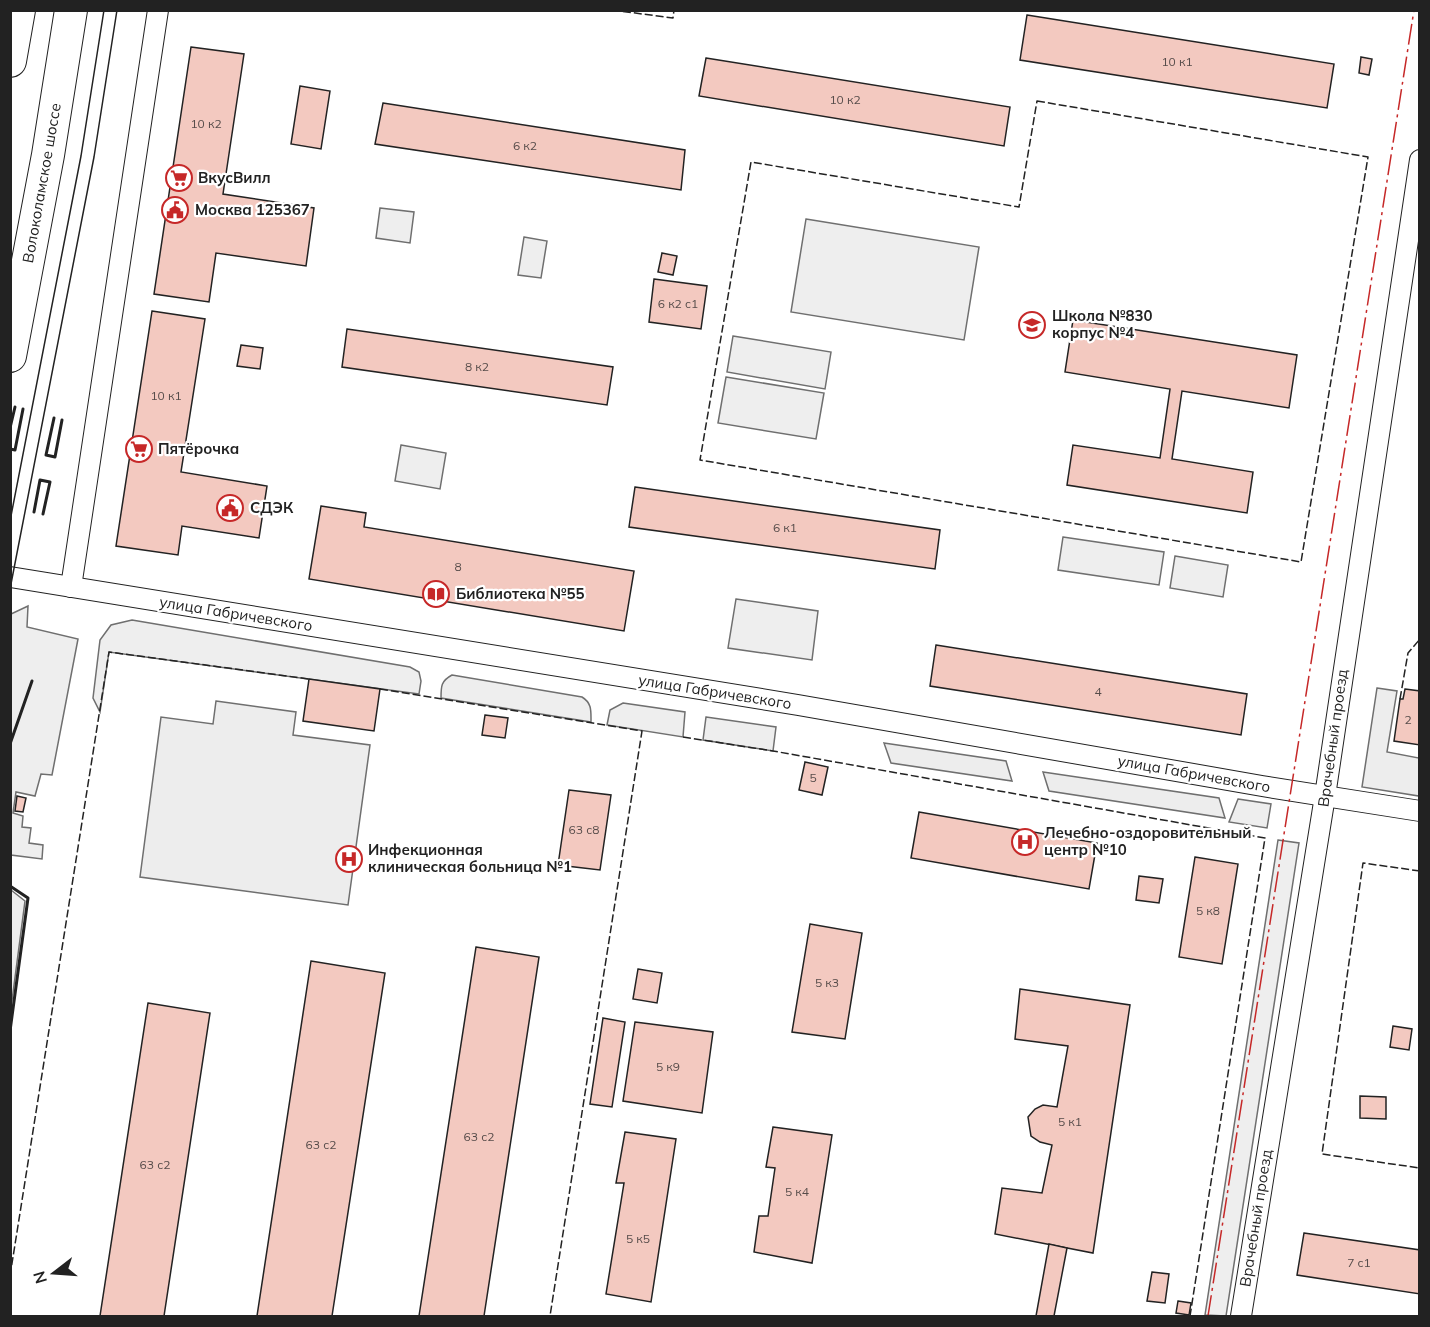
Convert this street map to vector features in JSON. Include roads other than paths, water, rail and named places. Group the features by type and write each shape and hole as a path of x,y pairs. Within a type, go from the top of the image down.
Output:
{"main road":[{"path":"10,61 19,10"},
{"name":"Волоколамское шоссе","path":"10,356 48,155 71,10"}],"street":[{"path":"71,587 158,10"},
{"name":"Врачебный проезд","path":"1241,1317 1325,796 1419,160"},
{"name":"улица Габричевского","path":"10,578 798,705 1419,811"}],"tram line":[{"path":"10,521 81,156 104,10"},
{"path":"10,589 94,157 117,10"}],"place":[{"name":"ВкусВилл","path":"179,178"},
{"name":"Москва 125367","path":"175,210"},
{"name":"Школа №830 корпус №4","path":"1032,325"},
{"name":"Пятёрочка","path":"139,449"},
{"name":"СДЭК","path":"230,508"},
{"name":"Библиотека №55","path":"436,594"},
{"name":"Лечебно-оздоровительный центр №10","path":"1025,842"},
{"name":"Инфекционная клиническая больница №1","path":"349,859"}]}
